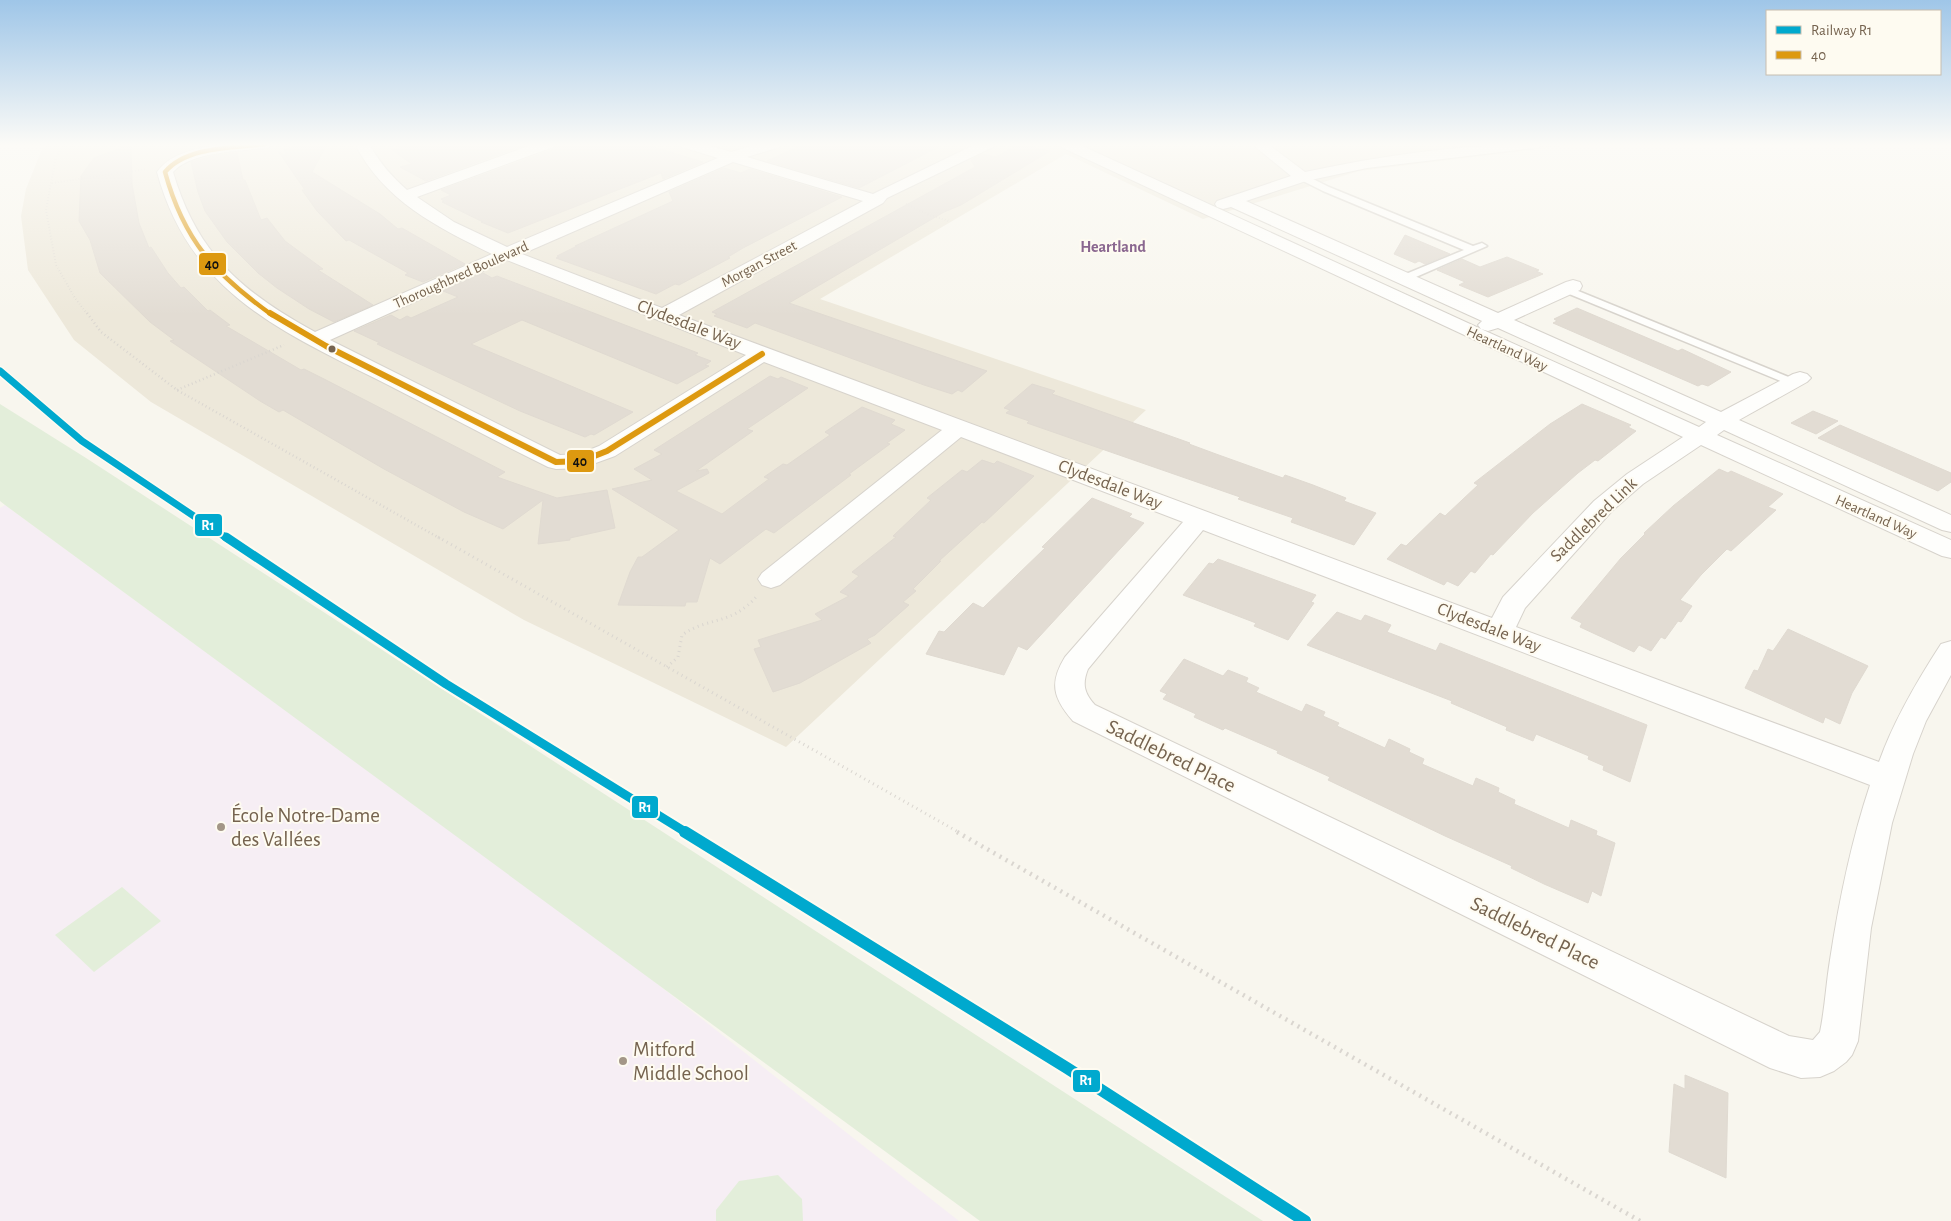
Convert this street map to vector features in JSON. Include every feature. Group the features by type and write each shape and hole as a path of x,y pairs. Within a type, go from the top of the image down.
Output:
{"street":[{"path":"173,201 185,229 208,260 242,292 289,325 556,462 582,461 607,451 762,354"},
{"name":"Clydesdale Way","path":"412,201 448,226 507,254 664,316 1889,779"},
{"name":"Thoroughbred Boulevard","path":"315,339 628,201"},
{"name":"Morgan Street","path":"664,316 874,201"},
{"name":"Heartland Way","path":"1189,201 1471,332 1951,524"},
{"path":"1208,210 1232,201"},
{"name":"Heartland Way","path":"1232,201 1498,320 1951,550"},
{"path":"1471,332 1569,287"},
{"name":"Saddlebred Link","path":"1499,632 1513,604 1603,506 1635,479 1710,429 1761,397 1796,380"},
{"path":"771,579 959,428"},
{"name":"Saddlebred Place","path":"1198,519 1075,664 1069,676 1069,692 1074,704 1084,713 1784,1054 1810,1061 1829,1054 1838,1041 1858,907 1871,844 1889,779 1927,690 1951,652"}],"lane":[{"path":"1353,201 1472,250"},
{"path":"1404,278 1482,246"},
{"path":"1569,287 1796,380"}],"path":[{"path":"48,201 46,210 56,266 75,298 101,332 177,390 1640,1221"},
{"path":"892,201 913,206 929,215 949,221"},
{"path":"177,390 286,344"},
{"path":"667,667 678,657 682,635 692,627 727,619 748,606 771,579"}],"shaded area":[{"path":"24,201 986,201 820,299 1146,410 786,747 524,620 151,402 74,340 28,270 21,216"},
{"path":"1165,201 1262,201 1203,219"},
{"name":"École Notre-Dame des Vallées","path":"5,505 632,964 959,1221 0,1221 0,508"}],"green space":[{"path":"0,404 1263,1221 980,1221 0,501"},
{"path":"122,887 161,921 94,972 55,935"},
{"path":"778,1175 802,1199 803,1221 716,1221 716,1210 739,1181"}],"building":[{"path":"80,201 135,201 139,223 149,248 151,247 168,273 181,288 184,287 208,311 210,310 230,325 226,326 301,370 304,369 324,379 505,472 497,477 557,498 607,490 615,528 570,538 570,540 538,544 543,500 503,529 464,512 384,469 283,410 279,412 170,341 174,340 150,322 100,273 90,240 79,221"},
{"path":"201,201 253,201 261,220 267,218 285,241 323,269 318,270 373,305 334,322 309,309 258,273 227,242 205,211"},
{"path":"310,201 359,201 380,214 398,229 402,228 465,264 423,282 405,275 408,273 349,240 346,241"},
{"path":"590,201 508,233 481,222 483,222 442,202"},
{"path":"673,201 834,201 743,248 728,257 730,258 679,285 675,284 656,294 556,258 577,246 575,246"},
{"path":"913,201 968,201 944,212 789,303 987,371 962,392 958,390 952,394 755,323 747,328 714,316 717,314 712,312"},
{"path":"1405,235 1450,254 1425,264 1419,261 1415,263 1394,254"},
{"path":"1507,257 1539,270 1536,271 1543,274 1488,297 1459,285 1465,282 1437,270 1462,259 1480,267"},
{"path":"483,273 492,278 497,276 698,353 695,355 711,361 705,365 709,366 677,384 522,320 471,344 633,412 594,435 591,434 585,437 520,411 377,344 380,343 354,331 391,315 400,320 407,316 411,318 458,297 443,291"},
{"path":"1577,308 1678,351 1682,349 1731,372 1708,386 1702,384 1698,386 1553,323 1557,321 1554,319"},
{"path":"770,376 778,379 781,377 808,388 747,429 753,431 696,471 707,469 709,473 676,491 722,514 769,479 764,477 783,464 787,465 830,435 825,432 862,407 895,420 891,424 905,430 887,443 890,444 849,474 851,475 774,533 766,529 720,564 710,558 697,602 686,602 685,606 618,605 630,572 638,557 642,557 679,530 612,489 652,480 634,469 662,454 654,450"},
{"path":"1032,384 1055,391 1052,394 1216,454 1283,478 1285,475 1313,485 1346,498 1344,501 1376,513 1354,545 1291,522 1293,518 1238,499 1240,497 1027,423 1029,421 1006,413 1010,410 1004,408"},
{"path":"1582,404 1631,425 1628,427 1636,431 1598,461 1595,460 1578,473 1533,513 1493,555 1491,554 1475,573 1471,571 1458,586 1447,581 1444,585 1387,559 1401,544 1406,546 1440,513 1445,516 1478,485 1474,483 1550,424"},
{"path":"1813,411 1838,421 1816,434 1791,423"},
{"path":"1840,425 1951,473 1951,482 1938,491 1818,438"},
{"path":"982,460 994,464 997,461 1034,476 984,523 982,522 939,561 941,561 913,589 916,591 903,602 909,605 875,635 867,639 871,643 800,683 773,692 754,649 761,647 758,640 822,620 815,614 849,596 840,592 859,576 852,572 896,537 893,536 931,500 927,498 962,470 967,472"},
{"path":"1719,469 1728,473 1731,471 1783,494 1768,507 1776,510 1731,551 1727,549 1680,600 1692,606 1681,622 1678,621 1665,639 1661,637 1651,651 1639,645 1634,652 1580,627 1582,623 1571,618 1621,558 1673,506"},
{"path":"1092,498 1132,514 1129,517 1144,523 1027,650 1018,646 1004,675 926,654 939,631 944,632 973,603 983,608 1045,548 1042,547"},
{"path":"1218,559 1316,595 1311,602 1314,603 1288,640 1254,626 1256,623 1183,595 1209,563 1213,564"},
{"path":"1337,612 1361,621 1365,615 1391,625 1387,632 1436,651 1440,643 1647,725 1630,782 1603,770 1604,766 1588,759 1589,756 1536,734 1533,741 1506,730 1507,727 1451,703 1452,701 1307,645"},
{"path":"1788,629 1868,666 1852,693 1840,724 1825,717 1823,723 1745,688 1754,670 1758,671 1768,649 1773,651"},
{"path":"1184,659 1223,676 1228,670 1248,678 1246,682 1259,688 1256,692 1302,712 1306,704 1325,712 1323,716 1339,723 1337,726 1385,748 1389,739 1410,749 1409,752 1424,759 1422,764 1473,786 1476,778 1499,788 1498,792 1515,800 1514,804 1569,828 1571,820 1597,831 1596,835 1615,843 1601,896 1592,891 1588,903 1544,884 1511,868 1512,866 1328,780 1330,777 1277,753 1278,751 1194,717 1196,714 1163,699 1167,694 1160,691"},
{"path":"1685,1075 1728,1093 1726,1178 1669,1152 1674,1084 1685,1089"}],"rail line":[{"name":"R1","path":"0,371 82,441 446,684 1067,1068 1305,1221"}],"transit line":[{"name":"40","path":"174,201 192,239 207,259 227,280 273,316 352,360 556,462 582,461 607,451 762,354"}],"place":[{"name":"École Notre-Dame des Vallées","path":"221,827"},
{"name":"Mitford Middle School","path":"623,1061"}],"district":[{"name":"Heartland","path":"1113,247"}]}
